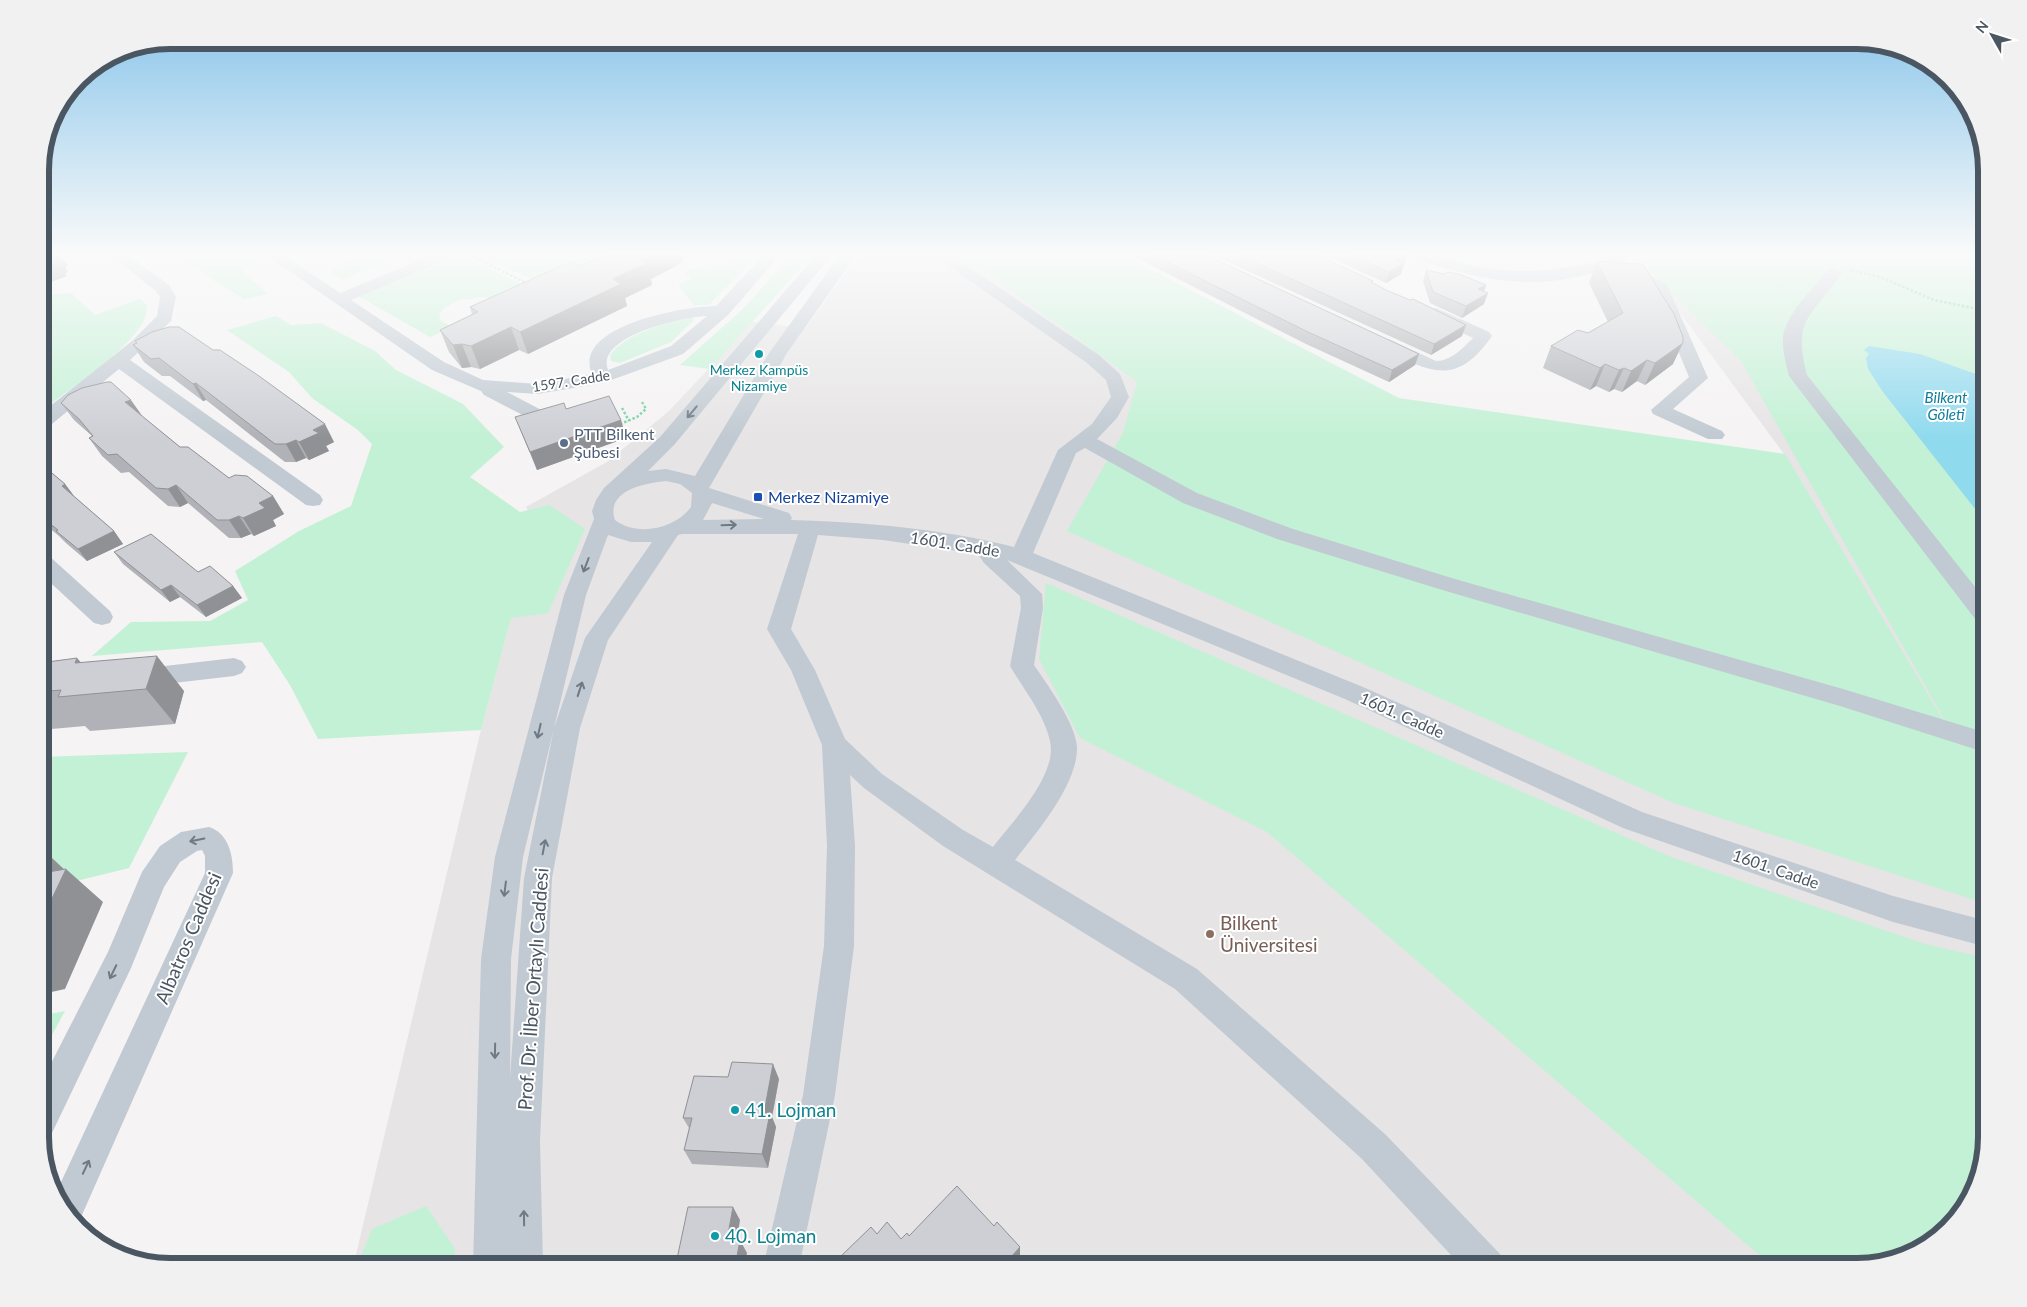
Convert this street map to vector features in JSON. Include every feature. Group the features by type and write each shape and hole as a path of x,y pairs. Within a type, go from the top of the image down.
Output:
{"street":[{"path":"49,417 150,335 165,316"},
{"name":"1597. Cadde","path":"365,316 438,366 480,385 537,389 602,378 652,361 677,350 717,316"},
{"path":"602,378 597,361 602,349 617,339 668,316"},
{"name":"Prof. Dr. İlber Ortaylı Caddesi","path":"491,1258 496,959 509,857 575,595 604,520 602,511 605,502 668,441 772,316"},
{"name":"Prof. Dr. İlber Ortaylı Caddesi","path":"525,1258 524,1141 538,878 567,728 597,638 675,529 699,511 703,502 701,490 766,373 804,316"},
{"path":"1021,556 1068,450 1085,440 1112,415 1120,397 1114,378 1093,360 1029,316"},
{"path":"1374,337 1436,366 1455,362 1475,346 1483,336 1441,316"},
{"path":"1672,316 1699,378 1660,410 1715,435"},
{"path":"1801,316 1792,335 1792,352 1798,376 1854,451 1978,607"},
{"path":"769,320 799,323"},
{"path":"119,361 313,500"},
{"path":"728,369 766,373"},
{"path":"480,385 547,420 559,416"},
{"path":"1085,440 1190,498 1285,534 1447,584 1843,698 1978,740"},
{"name":"Prof. Dr. İlber Ortaylı Caddesi","path":"622,486 651,476 666,475 685,478 701,490"},
{"name":"1601. Cadde","path":"701,490 810,528"},
{"path":"604,520 613,529 629,535 649,536 675,529"},
{"name":"1601. Cadde","path":"675,529 746,524 866,531 984,546 1021,556 1354,693 1633,820 1893,909 1978,932"},
{"path":"783,1258 819,1095 839,946 841,846 835,745 803,670 779,629 810,528"},
{"path":"984,546 992,558 1031,594 1032,608 1022,666 1038,690 1065,745 1058,775 1027,824 996,864"},
{"path":"49,568 102,617"},
{"path":"114,681 234,667"},
{"path":"835,745 873,781 953,838 1186,979 1374,1147 1479,1258"},
{"name":"Albatros Caddesi","path":"49,1103 120,958 152,881 170,854 191,840 209,838 219,855 219,873 69,1204"}],"path":[{"path":"619,424 637,417 646,408 642,402"},
{"path":"622,408 629,421"}],"shaded area":[{"name":"Bilkent Üniversitesi","path":"814,316 1120,316 1376,417 1784,454 1682,316 1978,316 1978,1145 1972,1176 1958,1204 1937,1228 1911,1246 1889,1254 1857,1258 355,1258 481,730 536,524 526,507 607,462 669,411 752,322 805,328"}],"green space":[{"path":"49,316 145,316 134,335 95,371 49,405"},
{"path":"276,316 291,325 321,323 375,351 396,370 463,404 504,447 470,477 520,512 549,505 585,529 548,613 511,618 481,730 318,739 290,685 262,642 92,656 131,622 210,621 248,600 235,571 299,531 351,506 372,444 358,430 312,398 289,372 227,330"},
{"path":"393,316 440,316 441,321 453,327 430,337"},
{"path":"735,316 757,316 710,369 680,365"},
{"path":"1046,316 1241,316 1399,398 1785,454 1973,770 1741,361 1696,316 1978,316 1978,901 1674,803 1067,531 1123,433 1137,382"},
{"path":"694,318 692,322 671,342 620,363 611,361 610,355 617,347 636,335 658,326"},
{"path":"1046,583 1671,857 1925,944 1978,956 1978,1145 1976,1161 1966,1191 1948,1217 1937,1228 1911,1246 1889,1254 1857,1258 1763,1258 1267,832 1080,738 1039,659"},
{"path":"188,752 129,868 49,888 49,757"},
{"path":"65,1011 49,1040 49,1014"},
{"path":"426,1206 455,1249 454,1258 361,1258 372,1229"}],"water":[{"name":"Bilkent Göleti","path":"1869,346 1920,354 1978,375 1978,513 1883,392 1868,369 1866,358 1869,354 1864,350"}],"building":[{"path":"470,316 554,316 520,332 511,327 471,346 453,345 440,330"},
{"path":"1276,316 1337,316 1419,354 1392,370"},
{"path":"1373,316 1448,316 1466,325 1434,344"},
{"path":"1618,316 1675,316 1683,337 1683,343 1655,363 1647,360 1631,371 1624,368 1619,370 1605,364 1600,368 1551,346 1578,330 1588,333"},
{"path":"169,327 179,327 213,350 220,350 325,424 313,430 319,433 299,442 296,440 286,444 275,444 196,383 193,384 159,358 151,359 133,345 137,343 135,341 152,332"},
{"path":"111,382 131,400 125,402 180,447 188,447 229,478 235,475 247,476 273,496 259,503 265,508 243,518 239,516 229,520 217,520 176,485 168,489 156,488 117,454 108,455 89,438 93,436 79,419 61,403 68,395 82,388"},
{"path":"609,396 621,420 530,452 515,417 564,403 566,409"},
{"path":"49,471 65,484 62,486 114,531 78,549 56,531 58,530 49,523"},
{"path":"151,534 198,572 210,566 233,586 197,605 171,585 161,590 114,552"},
{"path":"157,656 146,689 58,697 61,690 49,691 49,662 77,658 75,663"},
{"path":"66,869 49,905 49,872"},
{"name":"41. Lojman","path":"732,1062 773,1064 764,1113 770,1113 762,1154 684,1150 692,1118 683,1118 694,1076 728,1077"},
{"path":"957,1186 994,1226 997,1222 1020,1247 1010,1258 839,1258 871,1227 877,1234 887,1222 901,1239 907,1233 909,1236"},
{"path":"688,1207 733,1207 727,1240 740,1240 737,1258 677,1258"}],"place":[{"name":"Merkez Kampüs Nizamiye","path":"759,354"},
{"name":"PTT Bilkent Şubesi","path":"564,443"},
{"name":"Merkez Nizamiye","path":"758,497"},
{"name":"Bilkent Üniversitesi","path":"1210,934"},
{"name":"41. Lojman","path":"735,1110"},
{"name":"40. Lojman","path":"715,1236"}]}
